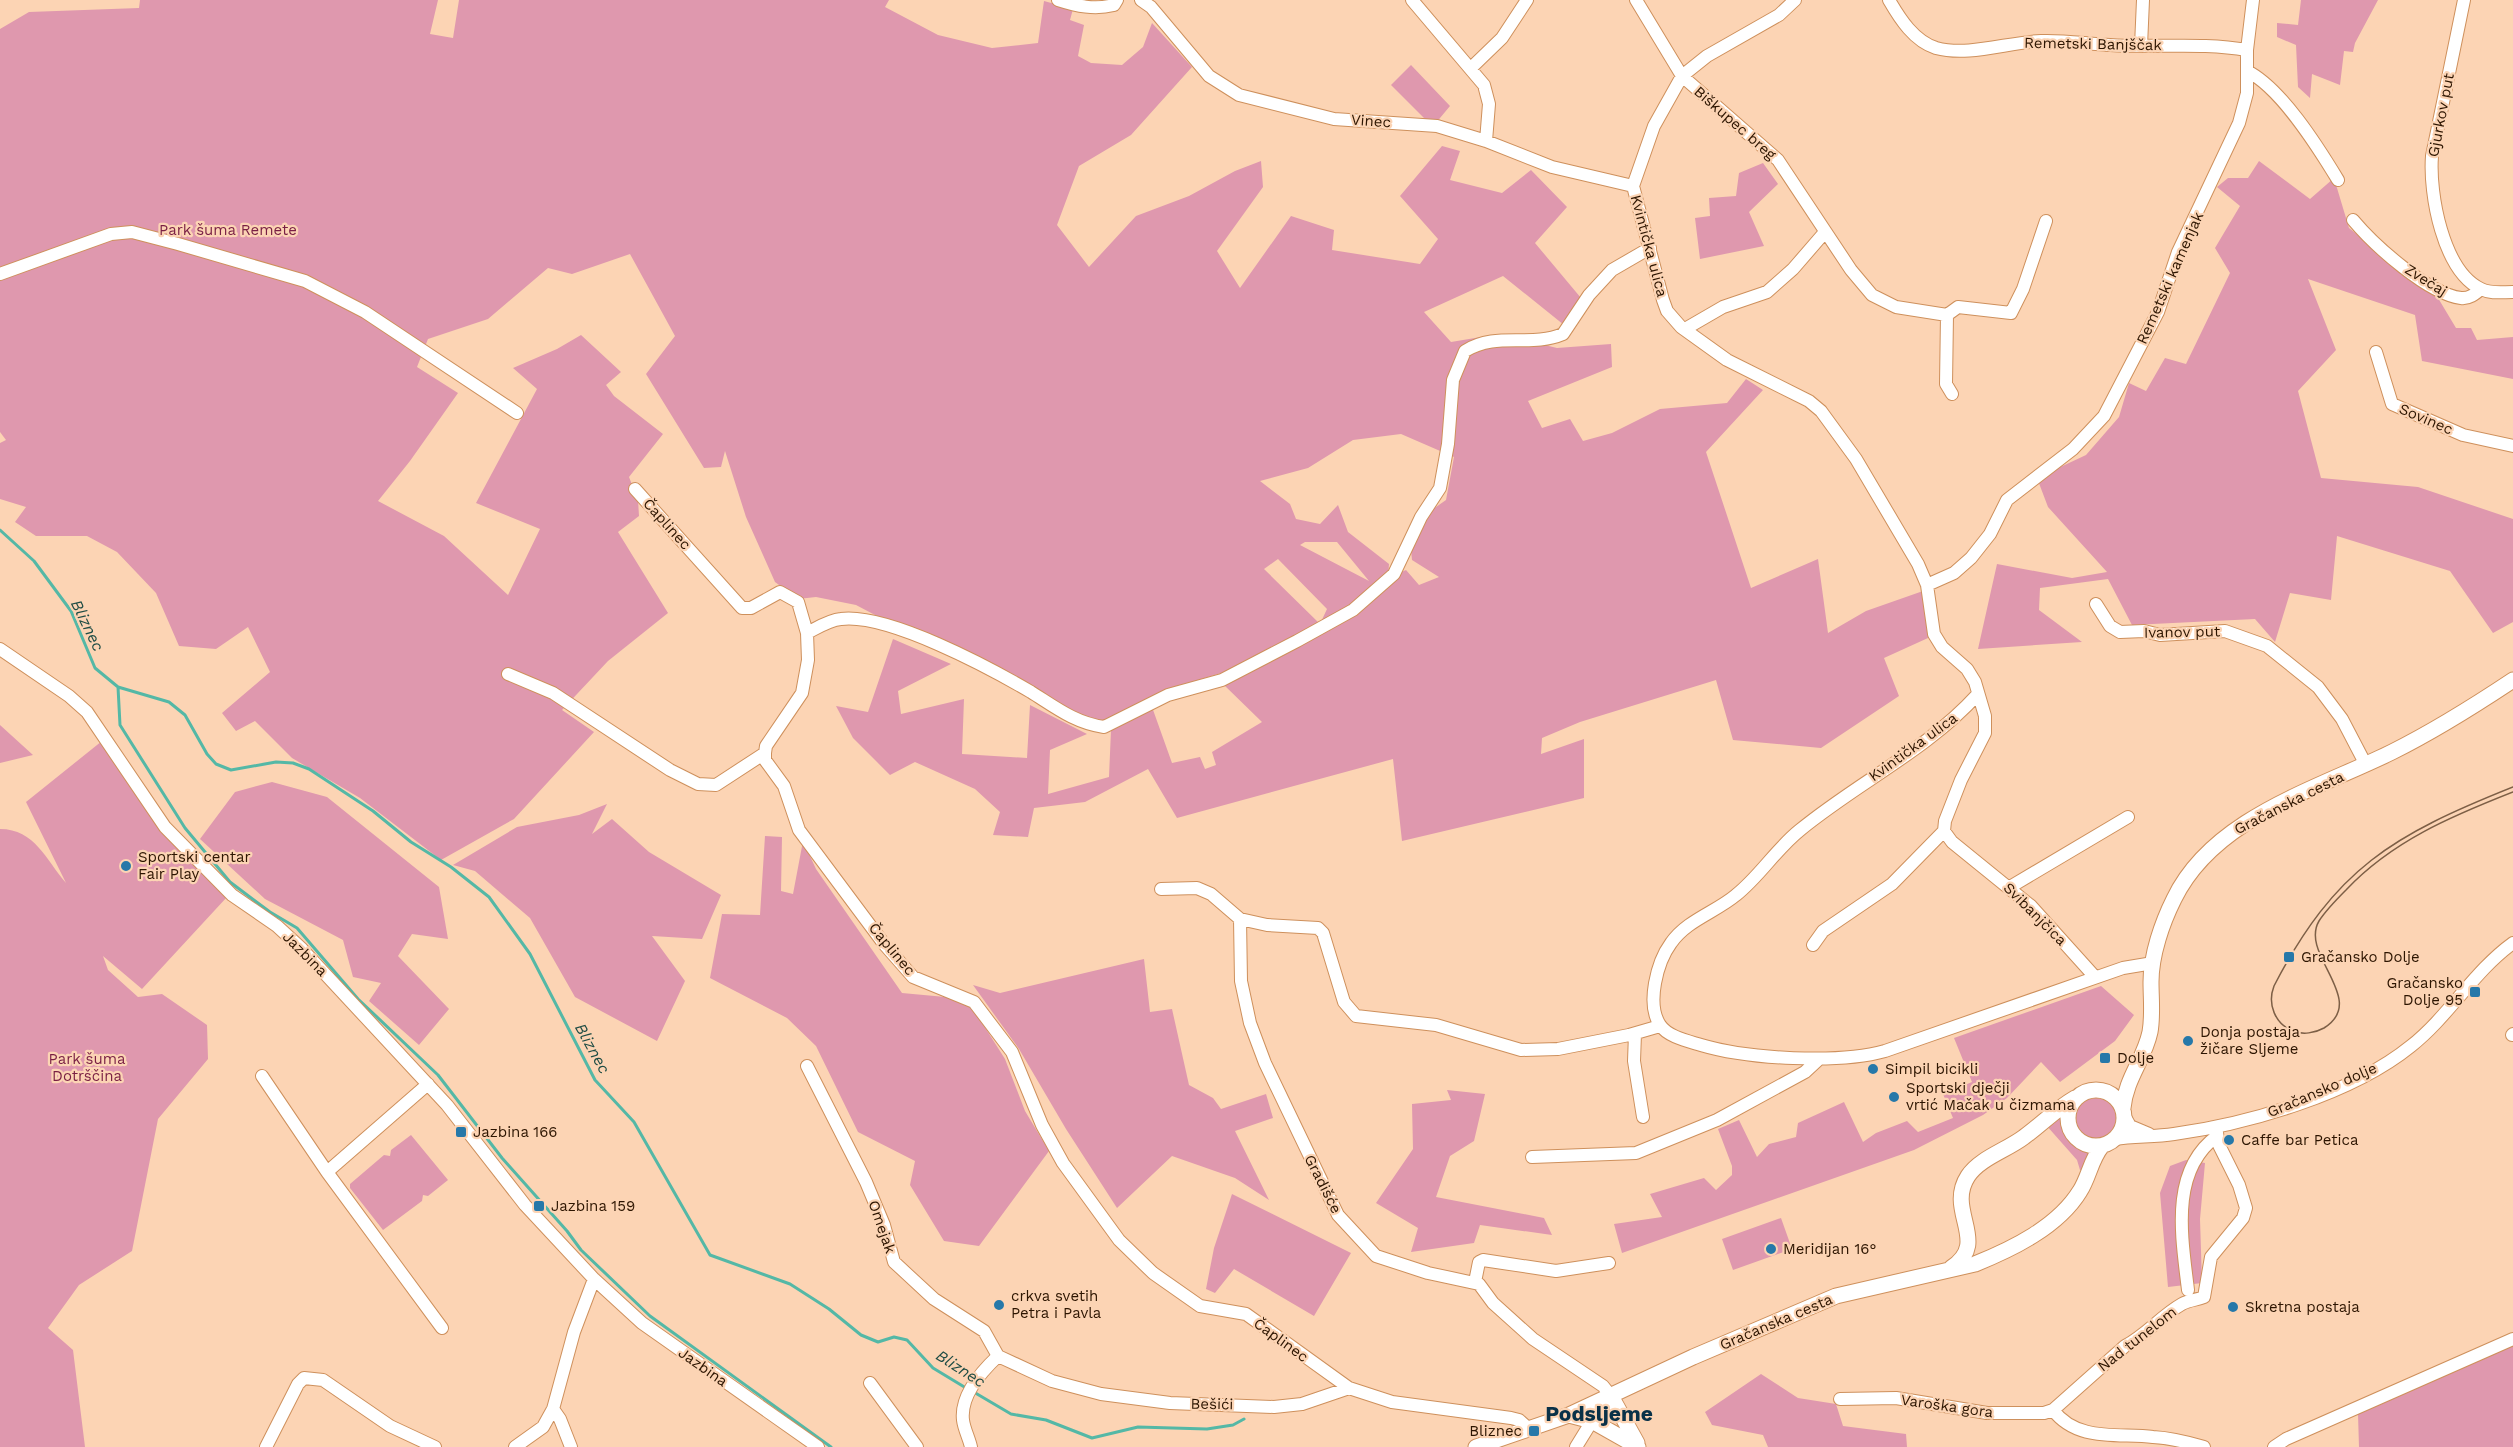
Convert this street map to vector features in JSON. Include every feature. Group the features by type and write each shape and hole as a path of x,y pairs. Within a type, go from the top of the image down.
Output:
{"main road":[{"name":"Gračanska cesta","path":"2124,1113 2134,1067 2147,1044 2150,1030 2153,963 2174,900 2199,862 2213,847 2259,816 2438,728 2513,680"},
{"name":"Gračanska cesta","path":"2100,1090 2116,1082 2134,1067"},
{"path":"1991,1258 1974,1252 1969,1239 1961,1207 1967,1178 1981,1163 2020,1140 2048,1116 2075,1098 2087,1091 2100,1090 2118,1099 2124,1113 2121,1132 2109,1142 2084,1143 2072,1132 2068,1113 2075,1098"},
{"name":"Gračanska cesta","path":"1476,1447 1569,1415 1693,1357 1836,1296 1991,1258 2037,1232 2065,1211 2085,1183 2109,1142"},
{"path":"1948,1270 1964,1259 1969,1239"},
{"path":"1611,1396 1629,1433 1639,1447"},
{"path":"1569,1415 1592,1422 1639,1447"}],"street":[{"path":"1058,0 1080,7 1103,8 1114,5 1117,0"},
{"name":"Vinec","path":"1141,0 1151,7 1209,76 1239,95 1334,119 1437,126 1486,141 1552,167 1633,186"},
{"path":"1412,0 1472,67 1489,95 1486,141"},
{"path":"1472,67 1502,38 1527,0"},
{"name":"Biškupec breg","path":"1636,0 1682,76 1778,160 1825,231 1872,295 1896,307 1947,315 1958,307 2012,313 2023,289 2046,221"},
{"name":"Kvintička ulica","path":"1660,1026 1656,1013 1656,982 1664,953 1673,940 1694,921 1736,896 1798,831 1930,738 1958,716 1977,695 1975,682 1967,669 1942,647 1934,634 1928,585 1892,517 1821,411 1788,390 1744,371 1685,329 1668,311 1633,186 1654,126 1682,76 1707,56 1779,15 1795,0"},
{"name":"Remetski Banjščak","path":"1889,0 1906,27 1920,40 1935,47 1966,50 2042,41 2141,46 2220,46 2247,50"},
{"path":"2141,46 2143,0"},
{"name":"Remetski kamenjak","path":"1928,585 1954,573 1971,558 1990,534 2007,500 2073,449 2104,416 2158,312 2178,252 2229,148 2244,107 2253,0"},
{"name":"Gjurkov put","path":"2464,0 2434,141 2431,181 2438,223 2448,246 2464,275 2481,289"},
{"path":"2247,71 2268,84 2318,148 2338,180"},
{"name":"Zvečaj","path":"2353,220 2371,239 2436,290 2463,299 2471,297 2481,289 2513,292"},
{"path":"1685,329 1723,307 1753,299 1767,292 1793,269 1825,231"},
{"path":"0,274 111,234 132,232 178,244 305,280 364,312 517,412"},
{"path":"807,633 841,619 889,626 962,656 1031,693 1064,715 1104,727 1168,695 1222,680 1353,610 1398,567 1420,518 1440,488 1448,444 1453,380 1465,351 1486,341 1541,340 1563,334 1589,295 1612,270 1650,249"},
{"path":"1947,315 1946,384 1952,393"},
{"name":"Sovinec","path":"2376,352 2392,404 2463,435 2513,446"},
{"name":"Čaplinec","path":"636,489 742,608 751,608 772,594 780,592 789,595 798,603 807,633 808,660 802,693 766,746 765,760 784,786 799,830 884,944 913,977 974,1002 1011,1052 1042,1125 1063,1163 1119,1240 1153,1273 1200,1306 1246,1314 1349,1389"},
{"name":"Ivanov put","path":"2096,604 2110,626 2120,632 2144,631 2160,635 2225,630 2267,646 2318,687 2342,719 2366,765"},
{"name":"Jazbina","path":"0,649 69,696 87,712 165,827 232,896 277,926 302,949 428,1084 525,1205 594,1279 642,1323 818,1447"},
{"path":"508,674 554,693 677,774 698,784 716,785 765,753"},
{"path":"1813,945 1823,931 1892,884 1944,831 1945,821 1961,780 1985,733 1985,716 1977,695"},
{"path":"2010,887 2128,817"},
{"name":"Svibanjčica","path":"1944,831 1952,842 2031,906 2095,977"},
{"path":"1161,889 1197,888 1212,894 1240,919 1267,925 1318,928 1323,933 1344,1002 1356,1016 1436,1025 1521,1050 1558,1049 1635,1034 1660,1026 1678,1037 1720,1050 1819,1059 1858,1058 1886,1051 2095,977 2123,968 2153,963"},
{"name":"Gradišće","path":"1240,919 1241,981 1250,1023 1265,1063 1338,1215 1377,1256 1428,1274 1475,1282"},
{"name":"Gračansko dolje","path":"2109,1142 2217,1131 2345,1084 2386,1064 2431,1028 2494,959 2513,943"},
{"path":"1635,1034 1635,1061 1643,1117"},
{"path":"1532,1157 1636,1153 1717,1120 1810,1070 1819,1059"},
{"name":"Omejak","path":"807,1066 866,1182 884,1225 894,1262 934,1299 984,1331 998,1356"},
{"path":"262,1076 327,1172 442,1328"},
{"path":"327,1172 428,1084"},
{"path":"2124,1113 2130,1126 2156,1136"},
{"path":"2188,1290 2182,1236 2183,1193 2196,1158 2217,1131"},
{"name":"Nad tunelom","path":"2054,1410 2125,1346 2139,1339 2174,1309 2185,1302 2205,1297 2211,1257 2242,1218 2246,1208 2244,1195 2223,1155 2217,1131"},
{"path":"1610,1263 1556,1271 1483,1260 1479,1262 1475,1282 1493,1304 1533,1339 1605,1388 1611,1396"},
{"path":"515,1447 543,1427 553,1409 574,1332 594,1279"},
{"path":"2274,1447 2286,1439 2513,1339"},
{"path":"971,1447 962,1419 970,1392 998,1356"},
{"name":"Bešići","path":"998,1356 1052,1381 1101,1394 1170,1403 1274,1407 1302,1404 1349,1389"},
{"path":"266,1447 298,1384 304,1378 314,1377 346,1395 408,1437 435,1447"},
{"path":"870,1383 917,1447"},
{"path":"1349,1389 1392,1402 1519,1420 1529,1430"},
{"name":"Varoška gora","path":"1840,1399 1896,1398 2012,1414 2034,1414 2054,1410"},
{"path":"553,1409 571,1447"},
{"path":"2054,1410 2064,1423 2090,1434 2154,1437 2204,1447"},
{"path":"1576,1447 1592,1422"}],"green space":[{"name":"Park šuma Remete","path":"140,0 438,0 430,34 453,38 459,0 889,0 885,7 938,35 992,48 1038,43 1044,1 1073,9 1070,20 1084,25 1078,56 1091,63 1122,65 1143,47 1152,23 1192,67 1131,135 1079,166 1057,225 1089,267 1136,216 1189,196 1235,171 1261,161 1263,187 1217,251 1240,288 1291,216 1334,230 1332,250 1420,264 1438,239 1400,196 1442,146 1460,151 1450,180 1502,193 1531,170 1567,207 1535,243 1581,298 1564,325 1503,276 1424,312 1451,342 1499,334 1557,348 1611,344 1612,367 1528,401 1542,428 1570,419 1583,441 1612,433 1660,409 1727,403 1746,379 1763,390 1706,452 1751,588 1818,559 1828,633 1866,611 1923,591 1928,638 1884,658 1899,696 1821,748 1733,740 1716,680 1580,722 1542,738 1541,754 1584,739 1584,798 1402,841 1393,759 1177,818 1148,769 1085,802 1034,808 1028,837 993,835 1000,812 975,789 915,762 890,775 853,738 836,706 868,712 893,639 951,664 898,691 901,714 964,699 962,754 1027,758 1030,705 1087,734 1050,750 1048,794 1109,777 1111,730 1152,707 1172,763 1200,757 1205,769 1216,765 1212,752 1262,722 1223,684 1228,671 1198,680 1106,724 1082,724 856,605 816,597 798,599 775,582 746,517 725,451 721,467 704,468 646,374 675,336 630,254 572,274 548,268 488,319 428,339 417,367 458,393 410,461 378,501 444,536 508,595 540,529 476,503 537,389 513,368 557,349 581,335 621,372 606,385 614,396 663,434 629,477 638,500 639,516 618,532 668,613 608,661 562,710 594,732 514,819 441,860 360,798 292,758 255,721 236,731 222,713 270,672 248,627 216,649 179,646 156,593 117,552 87,536 36,536 15,522 26,507 0,499 0,443 6,440 0,432 0,29 29,12 139,8","holes":["1401,434 1454,457 1446,500 1426,514 1411,550 1412,560 1439,577 1419,585 1406,570 1388,578 1389,564 1348,532 1338,505 1320,524 1296,519 1290,504 1260,481 1308,468 1353,440","1305,542 1337,542 1369,581 1300,545","1278,559 1327,609 1320,624 1264,569"]},
{"path":"2301,0 2378,0 2355,43 2353,52 2344,51 2340,85 2312,74 2310,98 2298,87 2296,45 2277,37 2277,23 2298,25"},
{"path":"1411,65 1450,106 1435,124 1429,123 1391,85"},
{"path":"2259,161 2310,199 2334,178 2349,228 2438,298 2456,328 2471,328 2477,340 2513,337 2513,379 2422,361 2415,315 2308,279 2336,350 2298,391 2321,478 2418,487 2513,519 2513,622 2493,633 2450,571 2337,536 2331,600 2290,593 2275,642 2255,619 2132,625 2108,579 2040,588 2039,610 2082,642 1978,649 1997,564 2072,578 2107,572 2048,507 2037,478 2086,455 2119,417 2129,383 2146,391 2165,358 2186,364 2230,273 2215,248 2240,206 2217,187 2228,178 2248,178"},
{"path":"1763,163 1778,184 1749,212 1764,246 1700,259 1695,218 1710,216 1709,198 1736,196 1739,173"},
{"path":"0,725 33,755 0,763"},
{"name":"Park šuma Dotrščina","path":"102,741 163,834 227,897 142,989 103,956 108,970 138,997 162,994 207,1025 208,1059 158,1119 132,1251 79,1285 48,1328 73,1350 85,1447 0,1447 0,829 12,830 31,840 66,883 26,802"},
{"path":"272,782 327,797 439,887 448,939 412,934 398,956 449,1009 419,1045 369,1001 381,983 353,977 343,940 265,899 200,839 235,792"},
{"path":"607,804 592,834 612,819 649,852 721,895 702,939 652,936 685,981 657,1041 575,997 530,918 475,871 453,865 517,827 579,815"},
{"path":"765,836 782,837 781,891 793,894 803,841 816,869 902,993 967,999 1005,1059 1025,1111 1049,1151 979,1246 944,1241 910,1185 915,1161 858,1132 816,1046 787,1018 710,978 722,914 760,915"},
{"path":"1144,959 1150,1012 1172,1009 1189,1085 1213,1098 1221,1109 1266,1094 1273,1118 1235,1131 1269,1200 1235,1178 1172,1156 1117,1208 1066,1129 1019,1049 973,985 1000,993"},
{"path":"2101,986 2134,1015 2115,1041 2060,1082 2041,1062 2007,1098 1983,1115 1914,1150 1622,1253 1614,1224 1662,1217 1650,1194 1704,1178 1716,1190 1732,1175 1732,1166 1718,1129 1739,1120 1757,1157 1769,1144 1796,1137 1798,1123 1844,1102 1863,1142 1876,1133 1907,1121 1918,1132 1953,1118 1943,1094 1972,1082 1954,1038"},
{"path":"1447,1090 1485,1094 1474,1141 1450,1156 1436,1197 1544,1218 1552,1235 1480,1225 1474,1243 1411,1252 1418,1228 1376,1203 1413,1149 1412,1104 1451,1100"},
{"path":"2096,1098 2104,1099 2110,1104 2115,1110 2115,1126 2110,1132 2104,1137 2096,1138 2088,1137 2082,1132 2077,1126 2076,1118 2077,1110 2082,1104 2088,1099"},
{"path":"2062,1113 2069,1137 2077,1146 2090,1152 2084,1172 2080,1170 2077,1160 2046,1125"},
{"path":"411,1135 448,1180 428,1196 423,1195 422,1201 383,1230 350,1188 350,1184 384,1155 390,1156 391,1150"},
{"path":"2186,1160 2205,1163 2200,1219 2202,1283 2168,1287 2160,1193 2170,1166"},
{"path":"1232,1194 1351,1253 1314,1316 1234,1269 1215,1293 1206,1289 1214,1248"},
{"path":"1781,1218 1792,1249 1733,1270 1722,1239"},
{"path":"2513,1344 2513,1447 2359,1447 2358,1414"},
{"path":"1761,1374 1798,1398 1836,1404 1843,1426 1906,1434 1907,1447 1768,1447 1763,1435 1712,1425 1705,1412"}],"waterway":[{"name":"Bliznec","path":"0,530 34,561 71,611 95,668 118,687 169,702 185,715 207,754 216,764 231,770 276,762 293,763 309,769 373,811 411,842 451,867 489,897 530,954 595,1080 634,1122 710,1255 790,1284 829,1309 861,1335 878,1342 894,1337 907,1340 933,1368 966,1388"},
{"path":"118,687 120,725 185,828 230,882 270,912 297,928 358,999 438,1075 502,1158 581,1250 650,1316 831,1447"},
{"name":"Bliznec","path":"972,1391 1011,1414 1046,1420 1092,1438 1138,1427 1207,1429 1233,1425 1244,1419"}],"tram line":[{"path":"2513,787 2471,804 2401,840 2371,860 2345,884 2320,912 2274,986 2272,1006 2281,1024 2293,1031 2309,1033 2324,1028 2336,1017 2339,1004 2337,991 2318,948 2315,934 2319,921 2346,890 2383,857 2403,844 2445,821 2513,792"}],"place":[{"name":"Sportski centar Fair Play","path":"126,866"},
{"name":"Gračansko Dolje","path":"2289,957"},
{"name":"Gračansko Dolje 95","path":"2475,992"},
{"name":"Donja postaja žičare Sljeme","path":"2188,1041"},
{"name":"Dolje","path":"2105,1058"},
{"name":"Simpil bicikli","path":"1873,1069"},
{"name":"Sportski dječji vrtić Mačak u čizmama","path":"1894,1097"},
{"name":"Jazbina 166","path":"461,1132"},
{"name":"Caffe bar Petica","path":"2229,1140"},
{"name":"Jazbina 159","path":"539,1206"},
{"name":"Meridijan 16°","path":"1771,1249"},
{"name":"crkva svetih Petra i Pavla","path":"999,1305"},
{"name":"Skretna postaja","path":"2233,1307"},
{"name":"Bliznec","path":"1534,1431"}],"district":[{"name":"Podsljeme","path":"1599,1414"}]}
